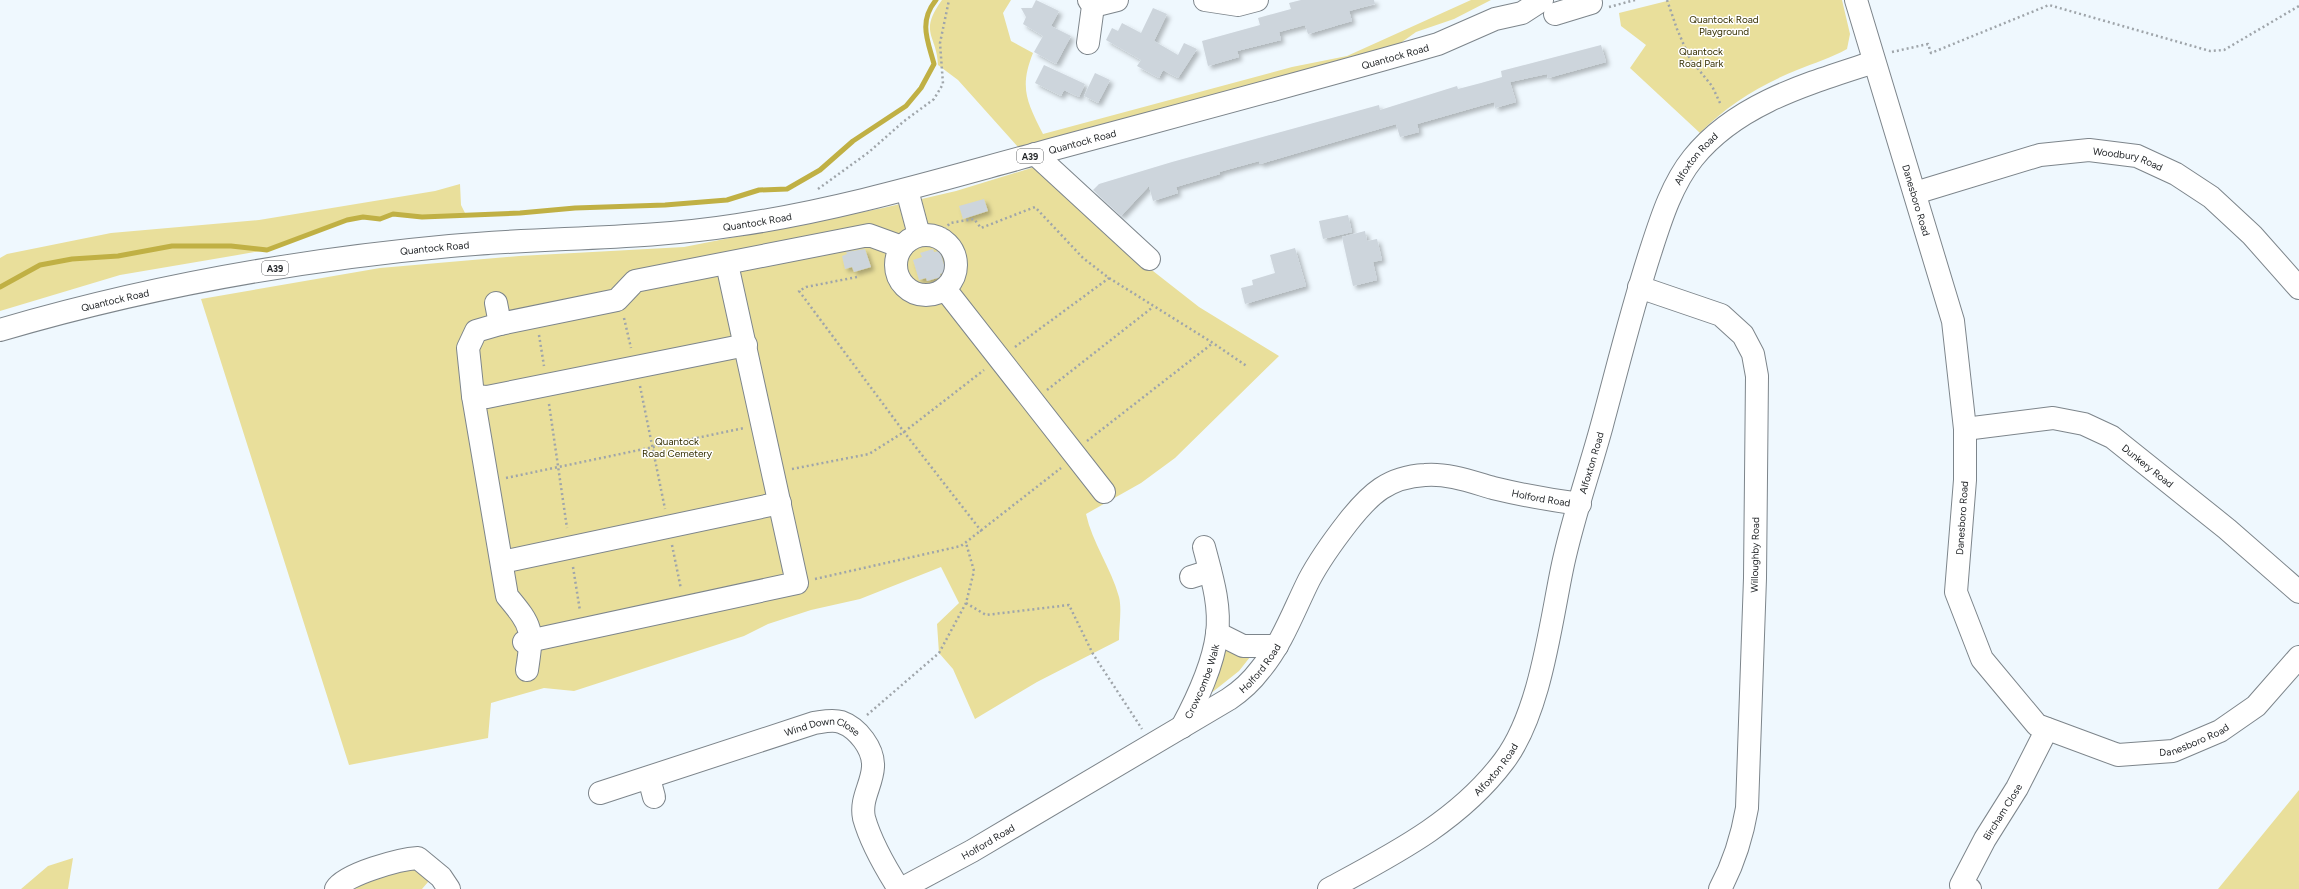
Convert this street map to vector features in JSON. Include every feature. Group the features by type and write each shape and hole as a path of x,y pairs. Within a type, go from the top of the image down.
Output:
{"street":[{"path":"1088,43 1091,3 1117,0"},
{"path":"1205,0 1238,5 1257,0"},
{"name":"Quantock Road","path":"1495,19 1509,0"},
{"name":"Danesboro Road","path":"1856,0 1953,321 1965,429 1965,480 1956,592 1982,659 2037,725 2118,755 2173,751 2220,731 2256,706 2299,657"},
{"name":"Quantock Road","path":"0,330 134,295 284,267 453,246 655,235 701,230 830,209 906,190 1438,44 1495,19 1549,7 1594,1"},
{"name":"Alfoxton Road","path":"1329,889 1410,845 1433,830 1470,799 1505,760 1516,743 1539,681 1563,565 1639,287 1660,222 1674,189 1693,158 1730,123 1793,89 1873,60"},
{"name":"Woodbury Road","path":"1915,193 2040,154 2089,150 2136,156 2176,174 2211,198 2252,235 2299,288"},
{"path":"1035,154 1150,260"},
{"path":"906,190 929,236"},
{"path":"527,670 528,641 526,619 507,596 473,396 468,348 476,331 500,324 617,300 635,281 869,235 902,247"},
{"path":"929,236 947,243 954,251 957,261 956,271 952,281 945,289 937,294 918,295 902,284 897,275 897,256 902,247 909,240 929,236"},
{"path":"528,641 797,582 727,264"},
{"name":"Willoughby Road","path":"1639,287 1721,315 1743,336 1753,354 1757,376 1755,570 1747,808 1742,838 1730,872 1720,889"},
{"path":"945,289 1104,492"},
{"path":"496,303 500,324"},
{"path":"473,396 487,398 746,345"},
{"name":"Dunkery Road","path":"1965,429 2053,418 2084,424 2112,437 2227,529 2299,592"},
{"name":"Holford Road","path":"900,889 972,851 1229,699 1244,688 1261,670 1277,646 1310,578 1329,546 1366,501 1382,487 1402,477 1427,474 1454,478 1535,498 1580,504"},
{"path":"502,562 780,503"},
{"name":"Crowcombe Walk","path":"1182,727 1202,685 1217,633 1216,605 1200,574 1204,546"},
{"name":"Crowcombe Walk","path":"1217,633 1243,646 1277,646"},
{"name":"Wind Down Close","path":"600,793 651,787 814,723 828,721 841,722 851,728 865,743 873,766 870,782 865,793 864,817 886,869 900,889"},
{"name":"Bircham Close","path":"1970,889 1961,885 1985,839 2017,788 2047,729"},
{"path":"336,889 348,879 406,858 418,858 441,877 449,889"}],"path":[{"path":"812,193 869,152 903,122 934,99 943,84 940,42 949,0"},
{"path":"1668,0 1677,29 1690,59 1712,86 1730,123"},
{"path":"1873,60 1928,44 1932,53 2049,5 2210,51 2224,50 2299,6"},
{"path":"929,236 950,223 974,219 981,228 1035,207 1083,258 1108,278 1213,343 1248,367"},
{"path":"857,277 806,287 800,291 904,432 982,532"},
{"path":"774,472 869,454 904,432 1108,278"},
{"path":"619,298 636,367 684,607"},
{"path":"1032,401 1153,306"},
{"path":"537,317 558,468 583,629"},
{"path":"797,582 941,552 961,546 982,532 1074,454 1213,343"},
{"path":"488,482 763,423"},
{"path":"851,728 939,653 966,603 974,571 966,543"},
{"path":"966,603 986,615 1069,605 1093,654 1152,744"}],"green space":[{"path":"942,0 1011,0 1003,13 1011,41 1033,53 1026,76 1027,95 1029,104 1043,134 1292,67 1347,56 1471,0 1491,0 1454,19 1416,32 1395,47 1019,148 958,80 938,65 930,27 935,11"},
{"name":"Quantock Road Park","path":"1671,0 1842,0 1850,34 1847,49 1829,58 1783,76 1757,89 1721,113 1700,133 1630,68 1646,45 1621,26 1619,13"},
{"name":"Quantock Road Cemetery","path":"1041,165 1130,253 1199,307 1279,356 1175,458 1141,483 1086,514 1093,535 1116,586 1119,597 1119,640 1037,682 975,719 953,669 939,653 937,624 959,603 941,567 860,599 811,610 768,624 744,636 574,691 544,688 491,703 488,738 349,765 201,299 380,268 519,256 684,247 883,208 956,191"},
{"path":"460,184 461,205 466,215 422,217 393,214 380,219 363,217 347,220 267,250 120,275 0,311 0,258 7,254 111,233 259,220 435,191"},
{"path":"1219,644 1254,652 1239,671 1210,694"},
{"path":"2299,790 2299,889 2218,889"},
{"path":"73,858 68,889 21,889 48,866"},
{"path":"408,862 427,874 428,882 422,889 342,889"}],"building":[{"path":"1036,0 1059,11 1051,26 1071,36 1056,64 1034,52 1043,36 1023,24 1026,17 1021,8 1032,8"},
{"path":"1301,0 1374,0 1375,4 1349,11 1352,21 1308,34 1305,25 1279,32 1281,40 1237,51 1239,57 1208,66 1202,41 1260,25 1258,18 1291,9 1289,3"},
{"path":"1153,8 1167,14 1154,41 1178,55 1184,43 1197,49 1178,78 1163,70 1159,78 1137,66 1141,60 1106,40 1112,28 1118,31 1122,23 1141,33"},
{"path":"1601,45 1606,62 1548,78 1547,74 1510,82 1516,102 1495,108 1494,102 1417,124 1419,132 1400,137 1396,124 1260,164 1259,161 1219,172 1220,174 1176,187 1178,193 1153,201 1149,186 1121,216 1093,190 1099,184 1172,162 1379,105 1380,110 1457,86 1458,89 1481,83 1502,77 1501,71"},
{"path":"1044,65 1085,84 1079,97 1064,90 1061,96 1035,83"},
{"path":"1095,73 1110,80 1098,103 1084,96"},
{"path":"984,199 988,211 963,219 959,206"},
{"path":"1348,215 1352,232 1323,239 1319,221"},
{"path":"1365,231 1367,241 1377,239 1382,260 1373,262 1377,280 1353,286 1342,237"},
{"path":"1295,248 1306,286 1245,304 1241,288 1253,285 1252,280 1275,273 1270,255"},
{"path":"865,249 871,267 854,272 852,267 845,269 842,256 847,254 846,252"},
{"path":"933,249 934,252 940,251 946,272 940,274 941,277 927,281 926,278 919,280 913,260 922,257 920,253"}],"waterway":[{"path":"0,287 40,265 72,259 118,256 172,246 231,246 267,250 347,220 363,217 380,219 393,214 422,217 520,213 575,208 665,205 727,200 759,190 787,189 820,170 853,141 906,106 921,88 934,64 927,39 926,24 930,8 936,0"}],"park label":[{"name":"Quantock Road Playground","path":"1724,24"}]}
